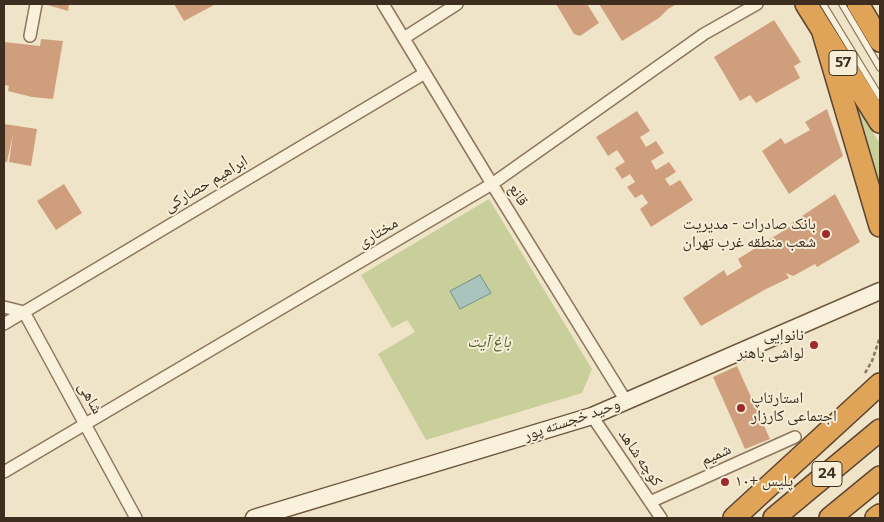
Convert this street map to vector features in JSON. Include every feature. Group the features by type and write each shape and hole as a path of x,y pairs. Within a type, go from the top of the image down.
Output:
{"highway":[{"name":"57","path":"806,4 880,122"},
{"path":"858,4 880,42"},
{"path":"822,29 880,226"},
{"path":"734,518 875,389 880,368"},
{"name":"24","path":"774,518 880,430"},
{"name":"24","path":"830,518 880,477"},
{"path":"876,518 880,515"}],"main road":[{"name":"وحید خجسته پور","path":"254,518 283,514 592,416 880,291"}],"street":[{"path":"30,36 36,4"},
{"name":"قانع","path":"383,4 626,401"},
{"path":"404,38 457,4"},
{"name":"مختاری","path":"4,472 492,184 704,34 757,4"},
{"name":"ابراهیم حصارکی","path":"4,324 425,73"},
{"path":"4,307 24,312"},
{"name":"شاهی","path":"24,312 136,518"},
{"name":"کوچه شاهد","path":"592,416 661,518"},
{"name":"شمیم","path":"650,502 795,437"}],"lane":[{"path":"823,4 880,97"},
{"path":"842,4 880,68"}],"green space":[{"path":"843,82 880,144 880,207"},
{"name":"باغ آیت","path":"489,199 592,369 582,393 426,440 378,354 415,332 407,320 392,328 361,275"}],"water":[{"path":"480,275 491,293 460,309 450,291"}],"building":[{"path":"44,4 69,4 68,11"},
{"path":"174,4 213,4 214,5 184,21"},
{"path":"556,4 587,4 599,23 580,36 574,34"},
{"path":"599,4 677,4 668,9 659,18 622,41"},
{"path":"774,20 801,62 794,66 800,78 756,103 750,95 740,101 714,57"},
{"path":"41,39 63,41 53,99 32,97 8,91 9,86 4,85 4,42 40,46"},
{"path":"827,109 843,156 789,194 762,151 781,138 785,144 810,130 805,122"},
{"path":"637,111 650,131 640,137 646,147 656,141 664,153 651,161 656,170 669,162 676,172 665,179 670,186 680,180 693,200 651,227 640,209 648,203 642,194 635,198 627,187 635,182 630,174 622,179 615,168 625,162 617,150 608,156 596,137"},
{"path":"4,124 37,129 31,166 9,162 13,134 7,162 4,162"},
{"path":"64,184 82,213 56,230 37,201"},
{"path":"835,194 860,242 817,267 815,264 793,276 786,273 789,278 701,326 683,298 724,270 727,276 742,267 738,259 791,226 790,224"},
{"name":"استارتاپ اجتماعی کارزار","path":"737,366 770,439 745,449 713,377"}],"place":[{"name":"بانک صادرات - مدیریت شعب منطقه غرب تهران","path":"826,234"},
{"name":"نانوایی لواشی باهنر","path":"814,345"},
{"name":"استارتاپ اجتماعی کارزار","path":"741,408"},
{"name":"پلیس +۱۰","path":"725,482"}]}
